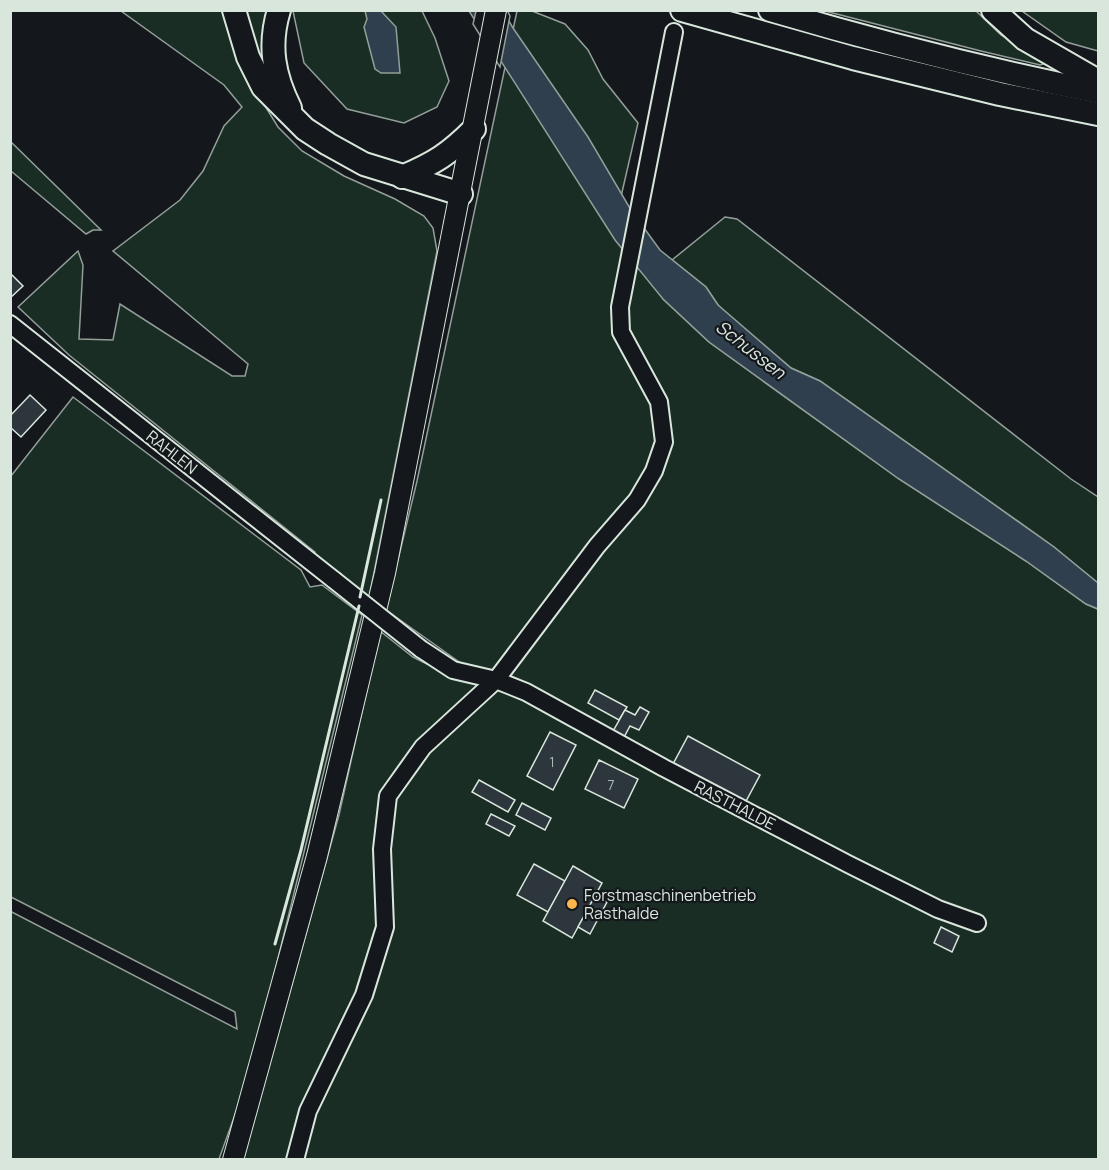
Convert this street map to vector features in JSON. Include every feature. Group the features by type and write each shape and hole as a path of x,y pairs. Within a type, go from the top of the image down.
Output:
{"highway":[{"path":"234,10 248,57 263,87 320,140 364,164 461,194"},
{"path":"279,10 273,56 279,85 295,118"},
{"path":"770,10 922,52 1096,95"},
{"path":"993,10 1025,39 1096,95"},
{"path":"691,13 885,66 1000,94 1096,95"},
{"path":"402,177 431,165 452,151 474,129"}],"main road":[{"path":"233,1160 317,856 371,631 400,498 496,10"}],"street":[{"path":"296,1160 308,1111 363,995 385,927 382,849 388,796 423,747 496,680 597,546 637,500 654,471 664,442 659,402 621,332 620,307 674,32"},
{"name":"RAHLEN","path":"10,324 421,649"},
{"name":"RASTHALDE","path":"421,649 453,670 496,680 526,692 664,768 938,909 977,923"}],"green space":[{"path":"121,11 279,11 273,56 254,88 278,127 302,151 344,176 395,199 424,216 433,228 437,251 369,598 311,557 315,552 69,355 18,307 78,251 83,265 79,339 113,340 120,304 232,376 245,376 248,364 113,251 180,200 203,171 224,126 242,107 224,85"},
{"path":"293,11 422,11 435,38 449,81 437,107 404,123 347,109 304,63"},
{"path":"517,11 532,11 565,24 588,50 603,79 638,123 620,201 663,299 709,342 899,479 1026,561 1086,604 1098,609 1098,1159 243,1160 339,815 380,631 413,657 455,678 462,664 386,610 417,481"},
{"path":"825,11 976,11 1001,35 1047,63 1040,65"},
{"path":"1022,11 1098,11 1098,51 1066,42"},
{"path":"10,142 101,230 93,230 86,234 11,171"},
{"path":"725,217 737,219 1071,479 1098,497 1098,583 1054,547 820,381 791,368 731,318 718,305 706,287 672,260"},
{"path":"73,397 301,570 310,587 322,585 362,615 273,979 241,1098 219,1159 11,1159 10,911 237,1029 235,1012 11,897 11,476"}],"water":[{"path":"365,11 381,11 396,27 400,73 381,73 375,69 364,27 367,19"},
{"name":"Schussen","path":"469,11 503,11 588,137 631,210 660,250 706,287 718,305 791,368 820,381 1054,547 1098,583 1098,609 1086,604 1026,561 899,479 709,342 663,299 615,240"}],"pier":[{"path":"507,10 510,16 500,67 473,24 476,11"}],"building":[{"path":"10,274 23,286 10,298"},
{"path":"30,395 46,410 21,437 10,427 10,416"},
{"path":"595,690 627,707 619,720 588,703"},
{"path":"640,707 649,712 639,730 630,726 623,739 612,733 625,710 635,715"},
{"path":"550,732 576,745 553,790 527,776"},
{"path":"688,736 760,775 745,803 673,764"},
{"path":"599,760 638,779 624,808 585,789"},
{"path":"479,780 515,800 508,812 472,792"},
{"path":"522,803 551,818 545,830 516,815"},
{"path":"491,814 515,826 509,836 486,824"},
{"path":"534,864 565,881 548,912 517,895"},
{"name":"Forstmaschinenbetrieb Rasthalde","path":"573,866 602,883 572,938 543,921"},
{"path":"595,896 607,902 590,934 578,927"},
{"path":"941,927 959,936 952,952 934,943"}],"wall":[{"path":"360,597 381,500"},
{"path":"275,944 301,850 359,606"}],"place":[{"name":"Forstmaschinenbetrieb Rasthalde","path":"572,904"}]}
